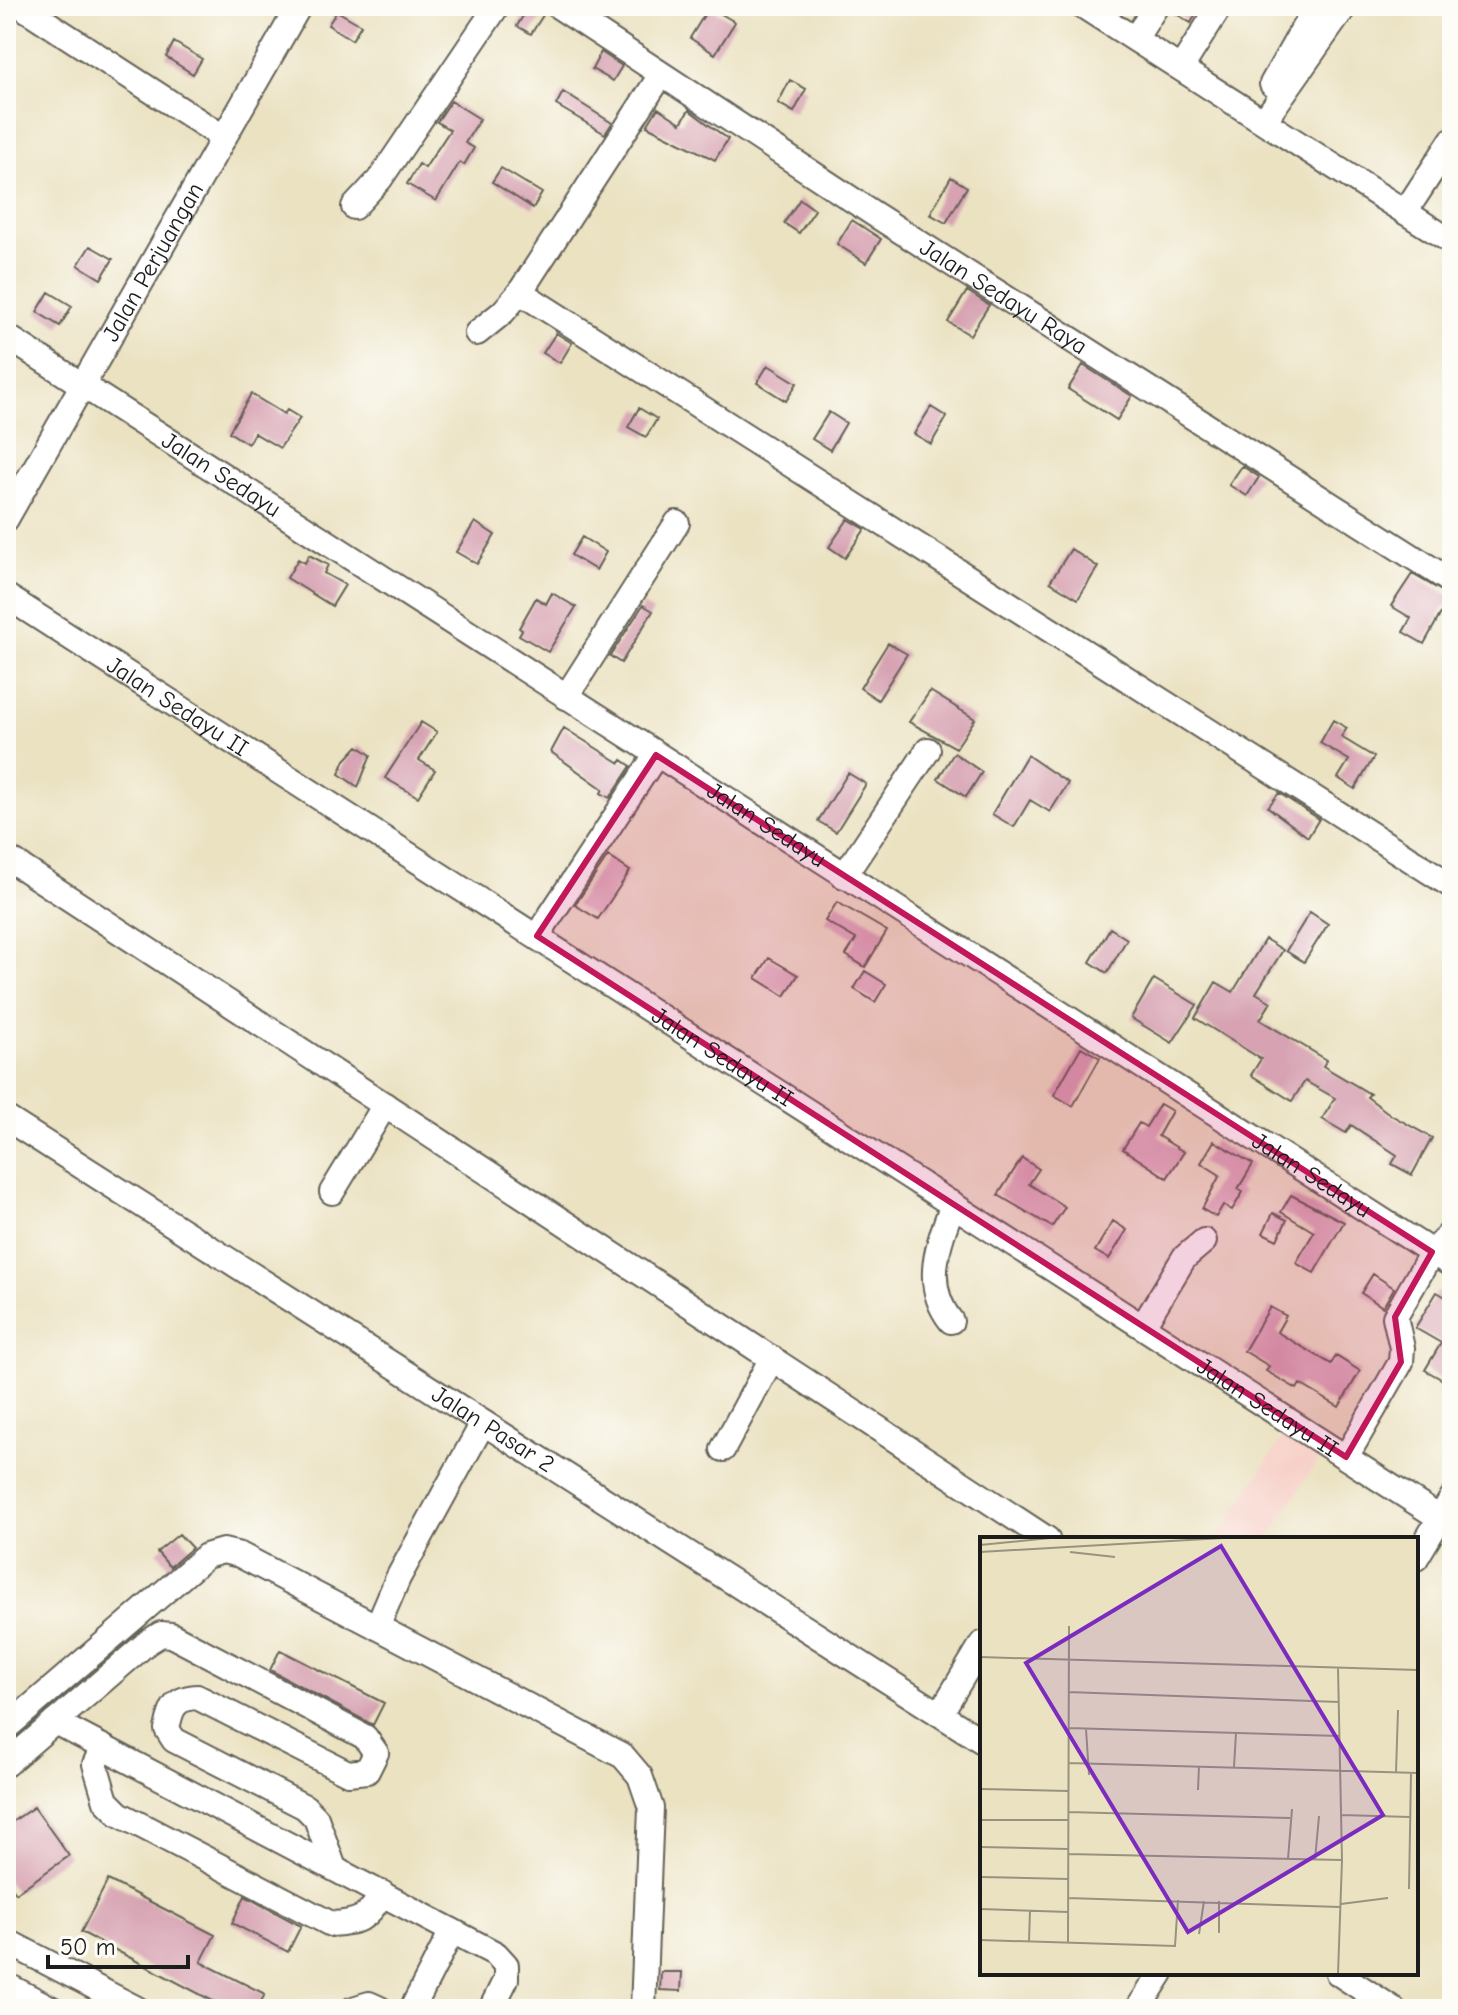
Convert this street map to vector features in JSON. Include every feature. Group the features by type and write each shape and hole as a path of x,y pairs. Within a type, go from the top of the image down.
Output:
{"street":[{"path":"21,6 223,137"},
{"name":"Jalan Perjuangan","path":"6,519 299,6"},
{"path":"354,207 388,168 497,6"},
{"name":"Jalan Sedayu Raya","path":"558,6 1452,582"},
{"path":"1083,6 1452,242"},
{"path":"1135,39 1156,6"},
{"path":"1181,68 1220,6"},
{"path":"1259,118 1316,6"},
{"path":"1259,118 1345,6"},
{"path":"477,333 503,312 520,292 661,75"},
{"path":"1405,212 1452,140"},
{"path":"520,292 1452,886"},
{"name":"Jalan Sedayu","path":"6,336 1442,1259"},
{"path":"566,697 677,523"},
{"name":"Jalan Sedayu II","path":"6,596 1346,1457 1446,1508"},
{"path":"844,876 928,750"},
{"path":"537,936 656,755"},
{"path":"6,857 1044,1537"},
{"path":"332,1192 385,1105"},
{"name":"Jalan Pasar 2","path":"6,1118 980,1740"},
{"path":"951,1321 938,1305 934,1264 953,1204"},
{"path":"1346,1457 1401,1362 1402,1348 1395,1317 1442,1259 1452,1232"},
{"path":"1143,1326 1184,1258 1204,1241"},
{"path":"723,1449 772,1358"},
{"path":"377,1627 398,1578 483,1423"},
{"path":"1418,1555 1446,1508"},
{"path":"6,1728 206,1556 223,1551 240,1555 623,1756 640,1776 651,1808 643,2009"},
{"path":"6,1764 161,1634 171,1635 365,1737 376,1753 367,1771 348,1773 197,1697 182,1698 171,1709 167,1729 174,1740 305,1807 316,1818 334,1868"},
{"path":"940,1714 980,1647"},
{"path":"55,1722 496,1954 506,1965 506,1979 491,2009"},
{"path":"103,1747 95,1764 106,1801 133,1821 331,1924 355,1923 370,1915 382,1893"},
{"path":"412,2009 452,1931"},
{"path":"6,1941 137,2009"},
{"path":"1138,2009 1160,1975"},
{"path":"1341,1975 1393,2009"},
{"path":"6,1985 52,2009"},
{"path":"353,2009 369,2004 380,2009"}],"highlighted area":[{"path":"656,755 1432,1252 1395,1317 1401,1362 1346,1457 537,936"}],"shaded area":[{"path":"1289,1428 1324,1450 1269,1537 1217,1537"}],"building":[{"path":"529,6 543,6 545,12 531,34 517,26"},
{"path":"1171,6 1200,6 1191,23 1170,10"},
{"path":"709,7 735,22 715,54 690,38"},
{"path":"337,11 361,25 352,40 328,25"},
{"path":"174,42 202,59 193,74 166,57"},
{"path":"601,52 622,66 613,81 592,69"},
{"path":"790,80 806,89 794,112 778,103"},
{"path":"563,92 612,123 605,134 556,105"},
{"path":"451,101 480,119 465,143 474,148 464,165 460,162 436,201 407,184 419,164 425,168 450,130 437,122"},
{"path":"658,108 681,123 689,110 728,139 715,160 647,126"},
{"path":"501,168 542,193 533,208 492,182"},
{"path":"951,177 967,187 946,223 930,214"},
{"path":"800,199 815,210 799,233 784,223"},
{"path":"852,220 881,239 866,263 837,244"},
{"path":"90,246 113,259 101,279 78,265"},
{"path":"967,291 989,305 970,335 948,322"},
{"path":"49,292 72,306 60,326 37,312"},
{"path":"556,333 572,343 560,363 543,353"},
{"path":"768,365 797,383 786,401 757,383"},
{"path":"1083,365 1132,396 1117,420 1068,389"},
{"path":"251,394 284,414 287,410 300,418 280,448 254,433 248,444 229,432"},
{"path":"931,407 947,417 931,444 914,434"},
{"path":"639,408 657,419 646,437 628,427"},
{"path":"829,412 846,423 830,450 812,439"},
{"path":"1242,466 1259,477 1247,496 1229,485"},
{"path":"848,519 865,529 845,558 829,547"},
{"path":"475,522 495,535 477,564 456,552"},
{"path":"582,537 606,552 596,570 571,555"},
{"path":"1071,549 1098,567 1078,599 1050,582"},
{"path":"309,555 328,565 324,573 345,585 332,606 287,578 298,559 305,563"},
{"path":"1412,574 1452,597 1452,611 1445,606 1424,644 1403,632 1411,618 1391,606"},
{"path":"552,593 576,607 548,652 519,635 522,630 519,628 536,598 546,604"},
{"path":"643,605 653,611 621,663 610,656"},
{"path":"888,643 907,654 878,700 860,688"},
{"path":"930,691 975,719 956,748 909,722"},
{"path":"1333,720 1347,728 1341,737 1374,757 1355,789 1338,778 1349,760 1320,743"},
{"path":"421,722 437,732 419,760 435,770 418,797 385,778"},
{"path":"564,728 620,763 622,760 631,766 610,798 601,793 603,789 551,752"},
{"path":"358,746 371,755 358,787 339,774 345,760"},
{"path":"954,753 982,772 966,797 938,779"},
{"path":"1027,755 1068,783 1050,812 1030,800 1014,827 992,814"},
{"path":"848,773 866,784 836,832 818,821"},
{"path":"1279,793 1319,819 1308,837 1268,807"},
{"path":"608,856 630,871 598,919 575,905"},
{"path":"837,902 887,931 865,967 846,955 856,939 825,921"},
{"path":"1310,912 1328,924 1304,962 1286,951"},
{"path":"1110,928 1127,939 1107,973 1090,962"},
{"path":"1265,939 1283,950 1256,993 1271,1002 1260,1020 1327,1060 1323,1066 1370,1094 1367,1097 1391,1115 1432,1138 1412,1175 1392,1164 1397,1155 1351,1125 1346,1133 1322,1119 1335,1098 1305,1081 1292,1101 1251,1075 1261,1059 1195,1018 1216,982 1233,992"},
{"path":"769,958 798,975 785,996 756,978"},
{"path":"865,971 886,984 875,1002 854,989"},
{"path":"1154,979 1197,1005 1172,1043 1131,1018"},
{"path":"1081,1047 1100,1058 1073,1106 1054,1095"},
{"path":"1160,1104 1172,1111 1158,1136 1184,1152 1167,1178 1123,1149 1139,1123 1146,1127"},
{"path":"1214,1141 1253,1164 1238,1189 1243,1192 1232,1210 1223,1205 1216,1217 1202,1209 1220,1175 1201,1163"},
{"path":"1022,1158 1039,1169 1029,1184 1065,1207 1052,1227 998,1195"},
{"path":"1291,1195 1344,1222 1314,1273 1296,1263 1314,1232 1281,1212"},
{"path":"1273,1213 1287,1220 1277,1240 1263,1233"},
{"path":"1113,1221 1127,1230 1109,1259 1095,1251"},
{"path":"1373,1274 1394,1288 1383,1307 1361,1293"},
{"path":"1437,1292 1452,1301 1452,1385 1425,1370 1441,1343 1415,1328"},
{"path":"1270,1307 1286,1316 1277,1332 1331,1364 1336,1356 1360,1371 1339,1407 1300,1384 1297,1389 1266,1371 1269,1366 1244,1351"},
{"path":"179,1534 192,1548 170,1567 157,1552"},
{"path":"280,1650 384,1703 373,1725 270,1670"},
{"path":"34,1807 69,1856 16,1893 6,1879 6,1826"},
{"path":"108,1880 215,1935 201,1962 265,1994 257,2009 228,2009 81,1932"},
{"path":"245,1896 301,1926 288,1952 232,1923"},
{"path":"661,1972 682,1972 681,1991 660,1990"}]}
